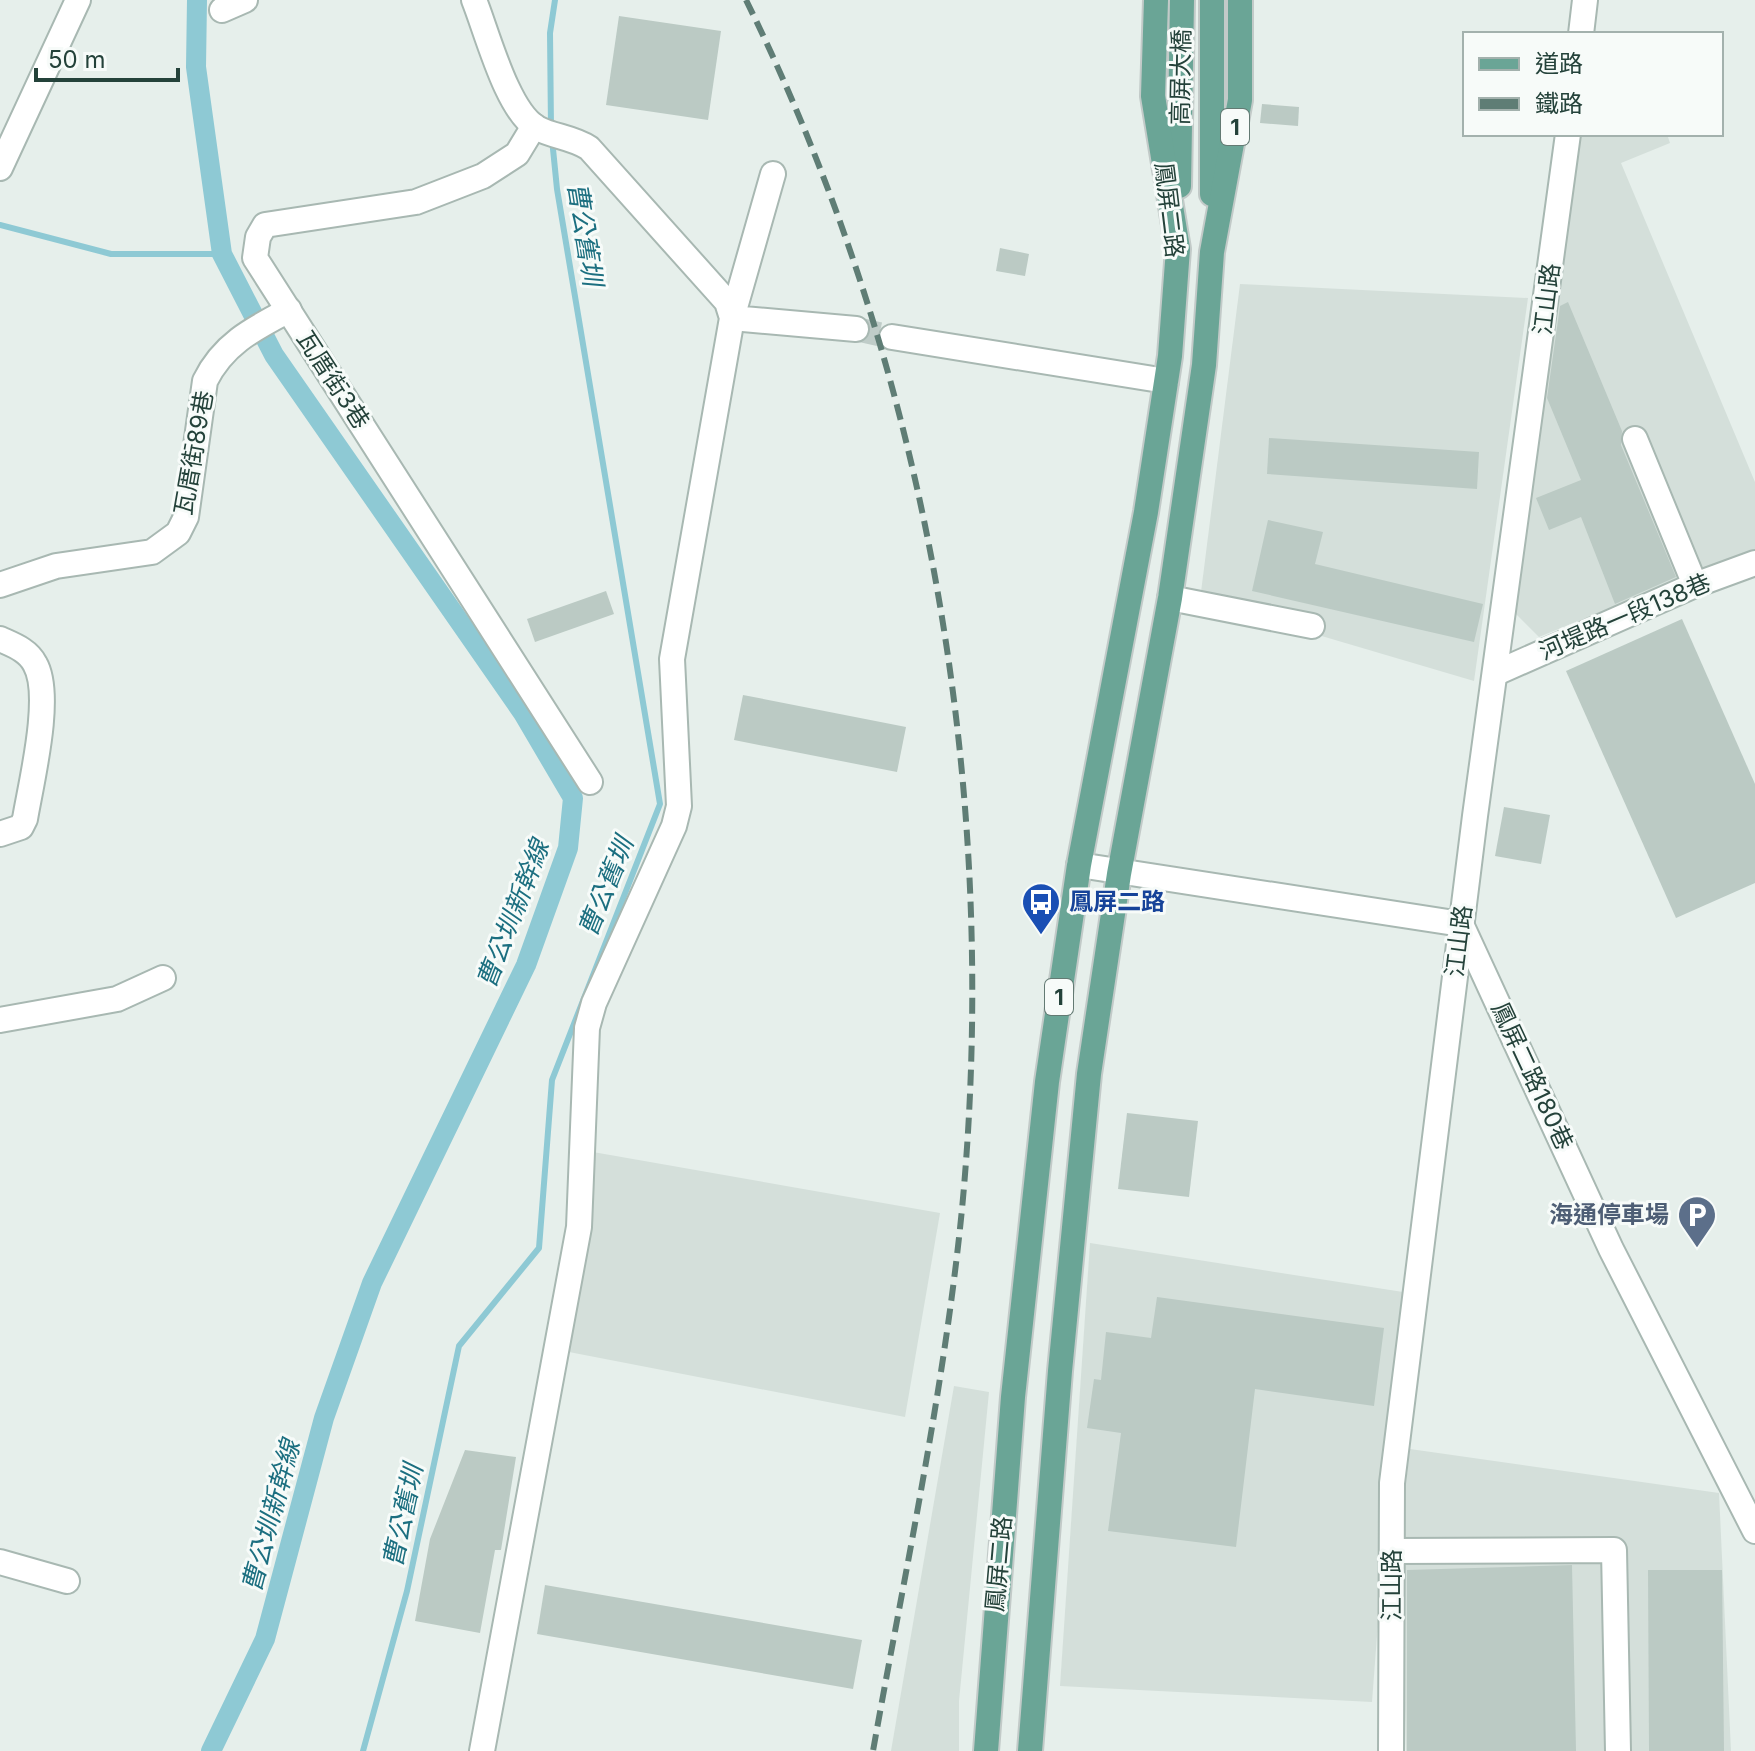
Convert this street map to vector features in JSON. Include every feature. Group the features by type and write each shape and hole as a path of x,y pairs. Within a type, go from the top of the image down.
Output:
{"main road":[{"name":"鳳屏二路","path":"986,1751 1012,1411 1047,1082 1079,865 1146,512 1166,381 1178,249 1153,96 1156,0"},
{"name":"高屏大橋","path":"1178,249 1182,0"},
{"name":"高屏大橋","path":"1212,0 1212,252"},
{"name":"鳳屏二路","path":"1030,1751 1056,1419 1089,1074 1119,874 1170,598 1204,365 1212,252 1240,100 1240,0"},
{"path":"1012,1411 1056,1419"}],"street":[{"path":"0,168 78,0"},
{"path":"222,10 245,0"},
{"path":"474,0 518,110 539,129 575,139 589,148 727,302 732,318"},
{"path":"1581,32 1585,0"},
{"name":"瓦厝街3巷","path":"539,129 517,154 483,176 416,202 265,225 258,237 255,258 283,313 590,782"},
{"name":"江山路","path":"1391,1751 1392,1483 1461,924 1568,136"},
{"path":"482,1751 579,1227 587,1028 594,1003 674,826 679,806 672,659 732,318 773,174"},
{"name":"瓦厝街89巷","path":"0,585 56,566 152,552 178,533 186,517 205,381 222,351 283,313"},
{"path":"732,318 856,329"},
{"path":"892,337 1166,381"},
{"path":"1635,439 1695,585"},
{"name":"河堤路一段138巷","path":"1496,673 1695,585 1755,563"},
{"path":"1170,598 1312,626"},
{"path":"0,639 21,648 35,662 40,676 41,726 25,819 21,827 0,834"},
{"path":"1079,865 1119,874 1461,924"},
{"name":"鳳屏二路180巷","path":"1461,924 1611,1249 1755,1531"},
{"path":"0,1020 117,999 163,978"},
{"path":"1392,1551 1614,1550 1618,1751"},
{"path":"0,1562 67,1581"}],"shaded area":[{"path":"1577,136 1668,136 1670,143 1621,163 1755,482 1755,549 1539,637 1515,613"},
{"path":"1240,284 1528,298 1474,681 1200,600"},
{"path":"593,1152 940,1213 905,1417 569,1352"},
{"path":"1090,1243 1403,1292 1372,1702 1060,1686"},
{"path":"954,1386 989,1392 959,1701 959,1751 891,1751"},
{"path":"1410,1449 1719,1493 1731,1751 1406,1751 1401,1525"}],"building":[{"path":"619,16 721,31 708,120 606,105"},
{"path":"1262,104 1299,107 1298,126 1260,123"},
{"path":"1000,248 1029,254 1025,276 996,271"},
{"path":"1568,302 1622,431 1621,445 1676,577 1615,604 1581,517 1549,530 1536,498 1581,480 1547,398 1560,306"},
{"path":"1269,438 1479,452 1477,489 1267,474"},
{"path":"1268,520 1323,532 1315,564 1483,604 1474,642 1252,591"},
{"path":"606,591 614,614 535,642 527,619"},
{"path":"1682,619 1755,784 1755,883 1676,918 1566,671"},
{"path":"743,695 906,727 897,772 734,740"},
{"path":"1504,807 1550,815 1541,864 1495,856"},
{"path":"1127,1113 1198,1121 1189,1197 1118,1189"},
{"path":"1157,1297 1384,1328 1374,1406 1255,1389 1236,1547 1108,1531 1121,1433 1087,1428 1094,1379 1101,1380 1106,1332 1151,1338"},
{"path":"465,1450 516,1457 501,1550 495,1550 480,1633 415,1621 430,1539"},
{"path":"1572,1565 1576,1751 1407,1751 1407,1570"},
{"path":"1648,1570 1722,1570 1724,1751 1649,1751"},
{"path":"545,1585 862,1640 853,1689 537,1634"}],"waterway":[{"name":"曹公圳新幹線","path":"197,0 196,67 222,254 274,355 523,713 573,798 568,848 526,965 372,1283 324,1418 265,1639 211,1751"},
{"name":"曹公舊圳","path":"551,128 550,33 555,0"},
{"name":"曹公舊圳","path":"363,1751 407,1591 459,1346 539,1248 552,1080 660,804 557,189 552,139"},
{"path":"0,225 111,254 222,254"}],"tunnel":[{"path":"856,329 892,337"}],"railway":[{"path":"746,0 809,142 862,288 905,437 937,590 959,744 970,899 971,1054 962,1209 945,1345 923,1481 873,1751"}],"place":[{"name":"鳳屏二路","path":"1041,936"},
{"name":"海通停車場","path":"1697,1249"}]}
